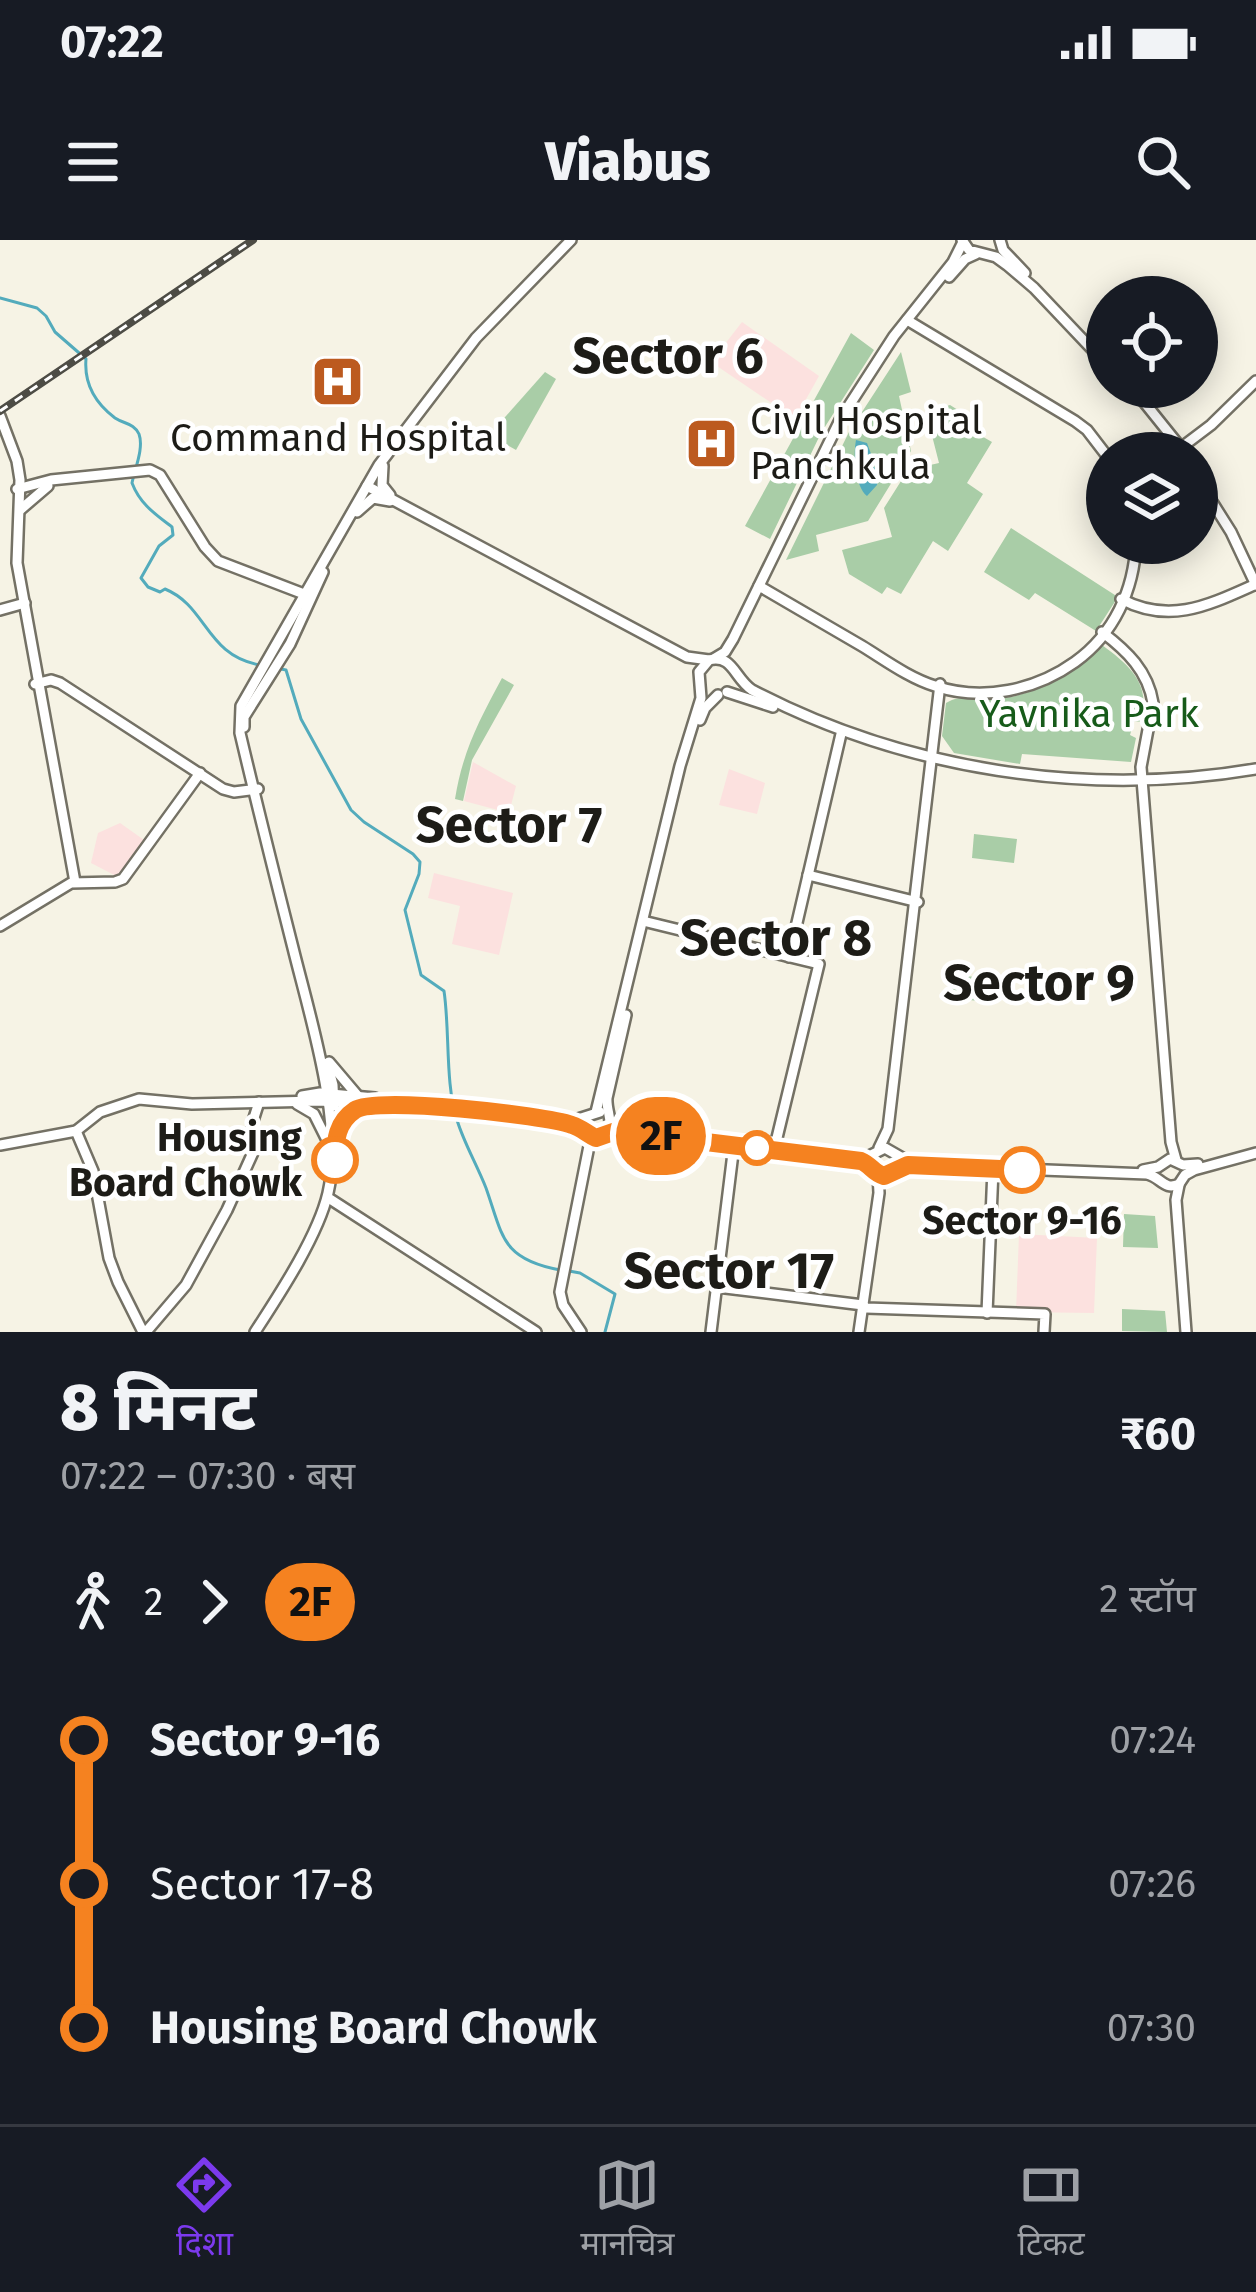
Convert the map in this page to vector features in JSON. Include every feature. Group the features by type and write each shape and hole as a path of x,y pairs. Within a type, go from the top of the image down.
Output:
{"street":[{"path":"359,1097 322,1057 260,818 244,717 267,657 407,431 478,342 573,240"},
{"path":"257,1332 330,1201 335,1138 322,1057 249,771 241,706 278,664 315,574 405,428 476,338 573,240"},
{"path":"910,320 965,260 990,251 999,240 1008,257 1086,336"},
{"path":"583,1332 560,1292 592,1141 609,1118 607,1098 680,766 701,698 703,665 725,652 844,421 953,262 962,241 969,250 1006,265 1086,341"},
{"path":"910,320 1077,418 1092,432"},
{"path":"1202,432 1256,383"},
{"path":"1146,408 1165,432"},
{"path":"0,420 19,471 17,563 22,601"},
{"path":"0,420 19,491 14,546 74,881"},
{"path":"383,466 382,484 391,500"},
{"path":"19,471 42,485"},
{"path":"19,491 134,472 152,476 200,547 221,569 306,598"},
{"path":"20,510 42,485"},
{"path":"369,487 687,657 724,659 752,689 849,732 933,760"},
{"path":"357,512 373,499 391,500"},
{"path":"1124,598 1154,608 1181,608 1256,581 1218,510"},
{"path":"761,585 942,687 1001,692 1031,686 1070,666 1102,634 1124,598 1132,564"},
{"path":"284,590 315,574"},
{"path":"592,1141 584,1123 600,1099 686,766 705,708 734,684 735,644 761,585"},
{"path":"284,590 293,612"},
{"path":"568,595 685,662 705,690 764,703 841,734 933,760 1140,784 1256,771"},
{"path":"0,607 22,601"},
{"path":"1102,634 1131,661 1148,695 1147,723 1138,751 1185,1332"},
{"path":"37,682 60,683 194,773 253,803 260,818"},
{"path":"861,1332 883,1195 881,1165 942,687"},
{"path":"789,958 841,734"},
{"path":"238,794 249,771"},
{"path":"74,881 123,879 194,773"},
{"path":"238,794 256,792"},
{"path":"808,875 916,902"},
{"path":"0,924 59,884 117,879"},
{"path":"895,1152 891,1130 916,902"},
{"path":"645,922 819,964 775,1146"},
{"path":"291,1100 316,1081 322,1057"},
{"path":"0,1145 76,1131 100,1112 139,1099 192,1104 359,1097 573,1119 591,1114 617,1125 861,1157 881,1165"},
{"path":"330,1098 453,1106 561,1122 592,1141 623,1132 881,1165 1147,1174 1194,1169 1256,1152"},
{"path":"257,1332 324,1204 331,1176 330,1098"},
{"path":"573,1119 600,1099"},
{"path":"291,1100 314,1114 331,1151"},
{"path":"76,1131 94,1171 112,1281 145,1332 187,1287 250,1160 256,1141 251,1124 265,1101"},
{"path":"335,1138 350,1113 370,1104"},
{"path":"592,1141 623,1132"},
{"path":"711,1332 734,1145"},
{"path":"895,1152 917,1161 1171,1172"},
{"path":"881,1165 895,1152"},
{"path":"881,1165 895,1152"},
{"path":"987,1313 993,1168"},
{"path":"330,1201 533,1332"},
{"path":"716,1287 865,1306 1045,1314 1044,1332"}],"shaded area":[{"path":"742,322 819,376 795,419 711,362"},
{"path":"473,762 516,786 509,813 464,801"},
{"path":"729,769 765,783 757,814 719,805"},
{"path":"120,823 144,840 118,877 91,863 98,833"},
{"path":"434,873 513,893 499,955 452,944 460,906 428,898"},
{"path":"1019,1234 1097,1238 1094,1313 1016,1312"}],"green space":[{"path":"851,333 874,350 821,433 770,539 745,526"},
{"path":"901,352 911,392 899,396 911,451 868,521 816,535 819,551 786,560 849,432"},
{"path":"545,372 556,379 516,450 489,435"},
{"path":"950,405 982,425 978,434 992,442 967,483 983,494 948,551 933,541 901,594 887,587 882,594 849,574 842,550 892,537 884,508 908,470 939,463 926,412"},
{"path":"1011,528 1118,597 1096,631 1035,593 1029,600 984,572"},
{"name":"Yavnika Park","path":"1102,645 1130,669 1141,687 1144,709 1142,722 1134,721 1130,735 1136,738 1131,762 1022,754 1020,764 954,753 942,736 946,703 961,698 1003,698 1036,689"},
{"path":"502,678 514,685 472,760 463,801 455,799 467,751"},
{"path":"974,834 1017,839 1014,863 972,858"},
{"path":"953,975 999,979 997,1003 951,998"},
{"path":"1124,1214 1155,1216 1158,1248 1123,1247"},
{"path":"1122,1309 1165,1311 1167,1332 1122,1331"}],"water":[{"path":"856,440 867,443 873,467 880,469 877,485 867,496 856,470"}],"waterway":[{"path":"0,298 37,308 46,316 55,332 86,359 89,384 102,406 139,434 132,483 144,503 172,527 173,535 159,546 141,578 148,587 179,597 228,652 260,665"},
{"path":"281,669 286,670 301,719 351,810 420,862 405,910 421,975 444,991 451,1090 460,1129 507,1243 526,1259 560,1270"},
{"path":"569,1271 615,1294 605,1332"}],"railway":[{"path":"0,411 253,240"}],"bus line":[{"name":"2F","path":"335,1160 340,1127 350,1113 370,1104 511,1114 571,1124 596,1138 616,1131 861,1161 884,1176 908,1165 1022,1170"}],"place":[{"name":"Command Hospital","path":"338,381"},
{"name":"Civil Hospital Panchkula","path":"711,443"},
{"name":"Housing Board Chowk","path":"335,1160"},
{"name":"Sector 9-16","path":"1022,1170"}],"district":[{"name":"Sector 6","path":"668,356"},
{"name":"Sector 7","path":"509,825"},
{"name":"Sector 8","path":"776,938"},
{"name":"Sector 9","path":"1039,983"},
{"name":"Sector 17","path":"729,1271"}]}
